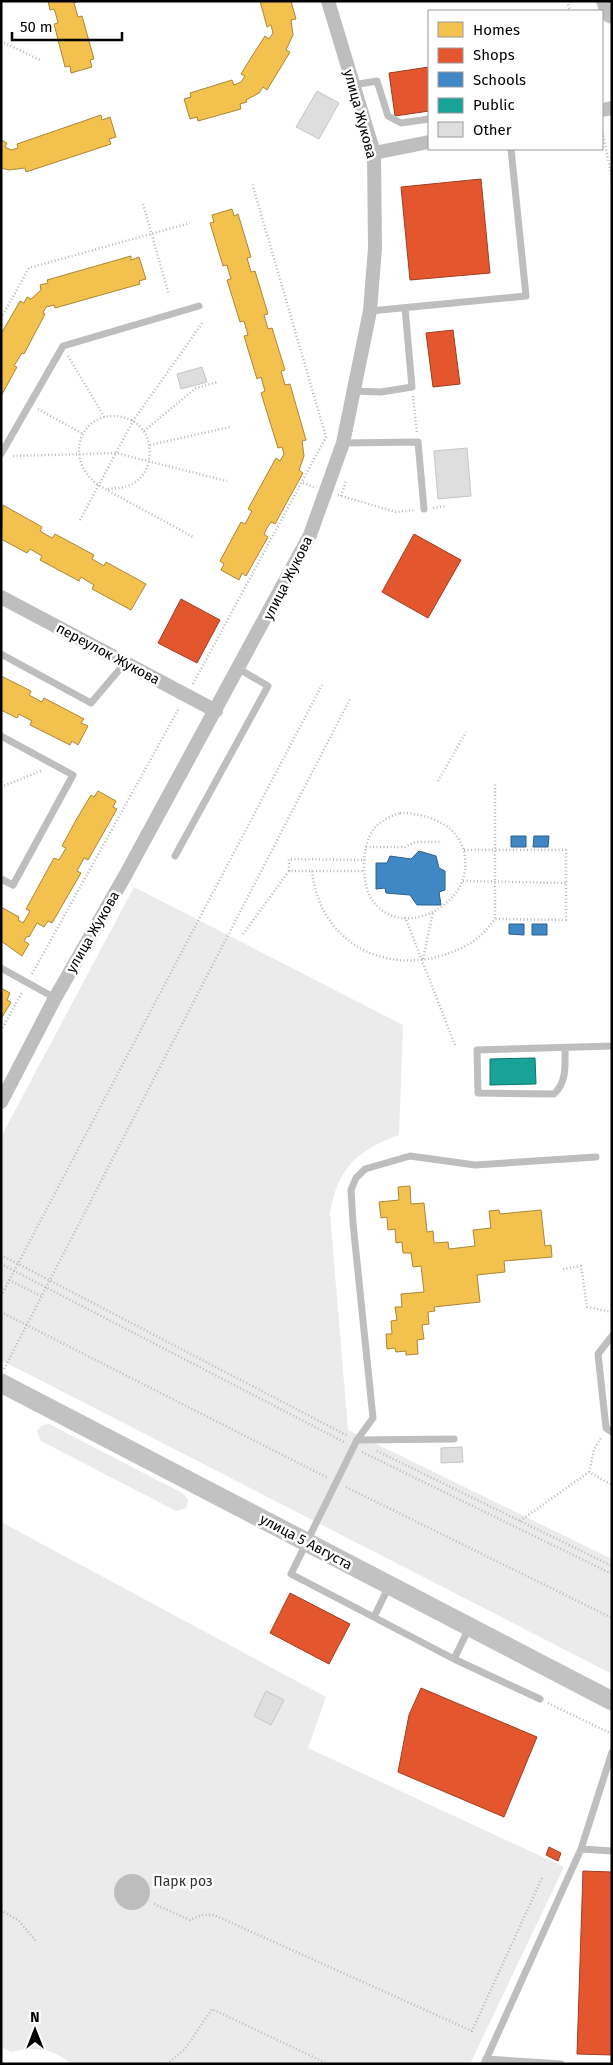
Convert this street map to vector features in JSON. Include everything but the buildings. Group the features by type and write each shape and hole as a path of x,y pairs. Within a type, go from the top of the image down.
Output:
{"highway":[{"path":"609,1 612,11"}],"street":[{"name":"улица Жукова","path":"1,1102 55,998 216,710 310,535 343,443 370,311 375,248 374,153 328,1"},
{"path":"374,153 428,142"},
{"name":"переулок Жукова","path":"1,597 216,710"},
{"name":"улица 5 Августа","path":"1,1383 612,1701"}],"lane":[{"path":"353,85 377,81 388,116 401,123 428,119"},
{"path":"370,311 526,296 510,150"},
{"path":"1,454 63,346 199,306"},
{"path":"354,391 381,392 412,387 405,308"},
{"path":"343,443 418,442 424,509"},
{"path":"1,654 91,703 125,663"},
{"path":"175,856 268,686 238,669"},
{"path":"1,736 73,775 13,885 1,879"},
{"path":"1,968 55,998"},
{"path":"565,1049 565,1076 561,1088 554,1094 478,1093 477,1050 565,1049 612,1046"},
{"path":"540,1699 454,1659 291,1574 355,1444 373,1418 352,1207 351,1190 356,1178 365,1169 410,1156 475,1165 596,1157"},
{"path":"609,1430 598,1354 612,1336"},
{"path":"355,1444 454,1439"},
{"path":"374,1617 389,1585"},
{"path":"454,1659 470,1627"},
{"path":"560,2064 485,2062 581,1849 612,1752"},
{"path":"581,1849 612,1851"}],"path":[{"path":"1,41 42,61"},
{"path":"603,134 612,179"},
{"path":"1,1031 326,437 252,183"},
{"path":"144,204 169,295"},
{"path":"1,318 29,268 190,223"},
{"path":"80,520 133,421 203,322"},
{"path":"63,346 105,418"},
{"path":"144,431 196,388 218,382"},
{"path":"412,387 418,442"},
{"path":"30,404 83,434"},
{"path":"108,489 123,488 134,483 143,475 149,462 150,445 144,431 133,421 117,416 105,418 92,424 83,434 79,444 81,467 88,478 98,486 108,489 193,537"},
{"path":"150,445 230,426"},
{"path":"11,456 116,453 227,481"},
{"path":"302,483 396,512 446,506"},
{"path":"1,1296 322,685"},
{"path":"1,1375 350,699"},
{"path":"438,780 466,732"},
{"path":"1,787 54,765"},
{"path":"312,871 314,889 322,910 334,927 348,939 378,956 407,962 423,961 468,945 481,935 495,919 495,782"},
{"path":"400,813 416,813 442,823 458,836 464,850 466,868 463,881 455,896 445,906 433,912 422,917 405,917 390,914 378,908 370,897 365,871 366,847 370,834 386,818 400,813"},
{"path":"366,847 405,847 416,842 442,842"},
{"path":"464,850 566,850 566,920 495,919"},
{"path":"243,934 289,871 289,859 366,860"},
{"path":"289,871 365,871"},
{"path":"463,881 566,883"},
{"path":"423,961 433,912"},
{"path":"405,917 455,1045"},
{"path":"1,1256 50,1280 355,1444 612,1566"},
{"path":"1,1264 612,1574"},
{"path":"563,1269 581,1266 587,1307 612,1312"},
{"path":"10,1280 41,1296"},
{"path":"1,1312 336,1482 612,1618"},
{"path":"520,1521 589,1472 594,1450 609,1430"},
{"path":"589,1472 612,1485"},
{"path":"540,1699 612,1734"},
{"path":"154,1904 190,1920 202,1915 214,1915 472,2032 542,1878"},
{"path":"1,1910 19,1921 36,1941"},
{"path":"167,2064 185,2049 212,2009 328,2064"}],"green space":[{"path":"134,887 403,1025 399,1135 371,1147 351,1163 338,1185 330,1214 348,1430 612,1559 612,1674 1,1360 1,1137"},
{"path":"49,1424 184,1494 188,1500 186,1508 176,1511 41,1441 37,1431 42,1425"},
{"name":"Парк роз","path":"1,1522 326,1697 308,1748 564,1867 470,2064 71,2064 58,2055 43,2050 27,2049 11,2052 1,2047"}],"shaded area":[{"path":"132,1874 139,1875 145,1879 149,1885 149,1899 145,1905 139,1909 132,1910 125,1909 119,1905 115,1899 114,1892 115,1885 119,1879 125,1875"}]}
